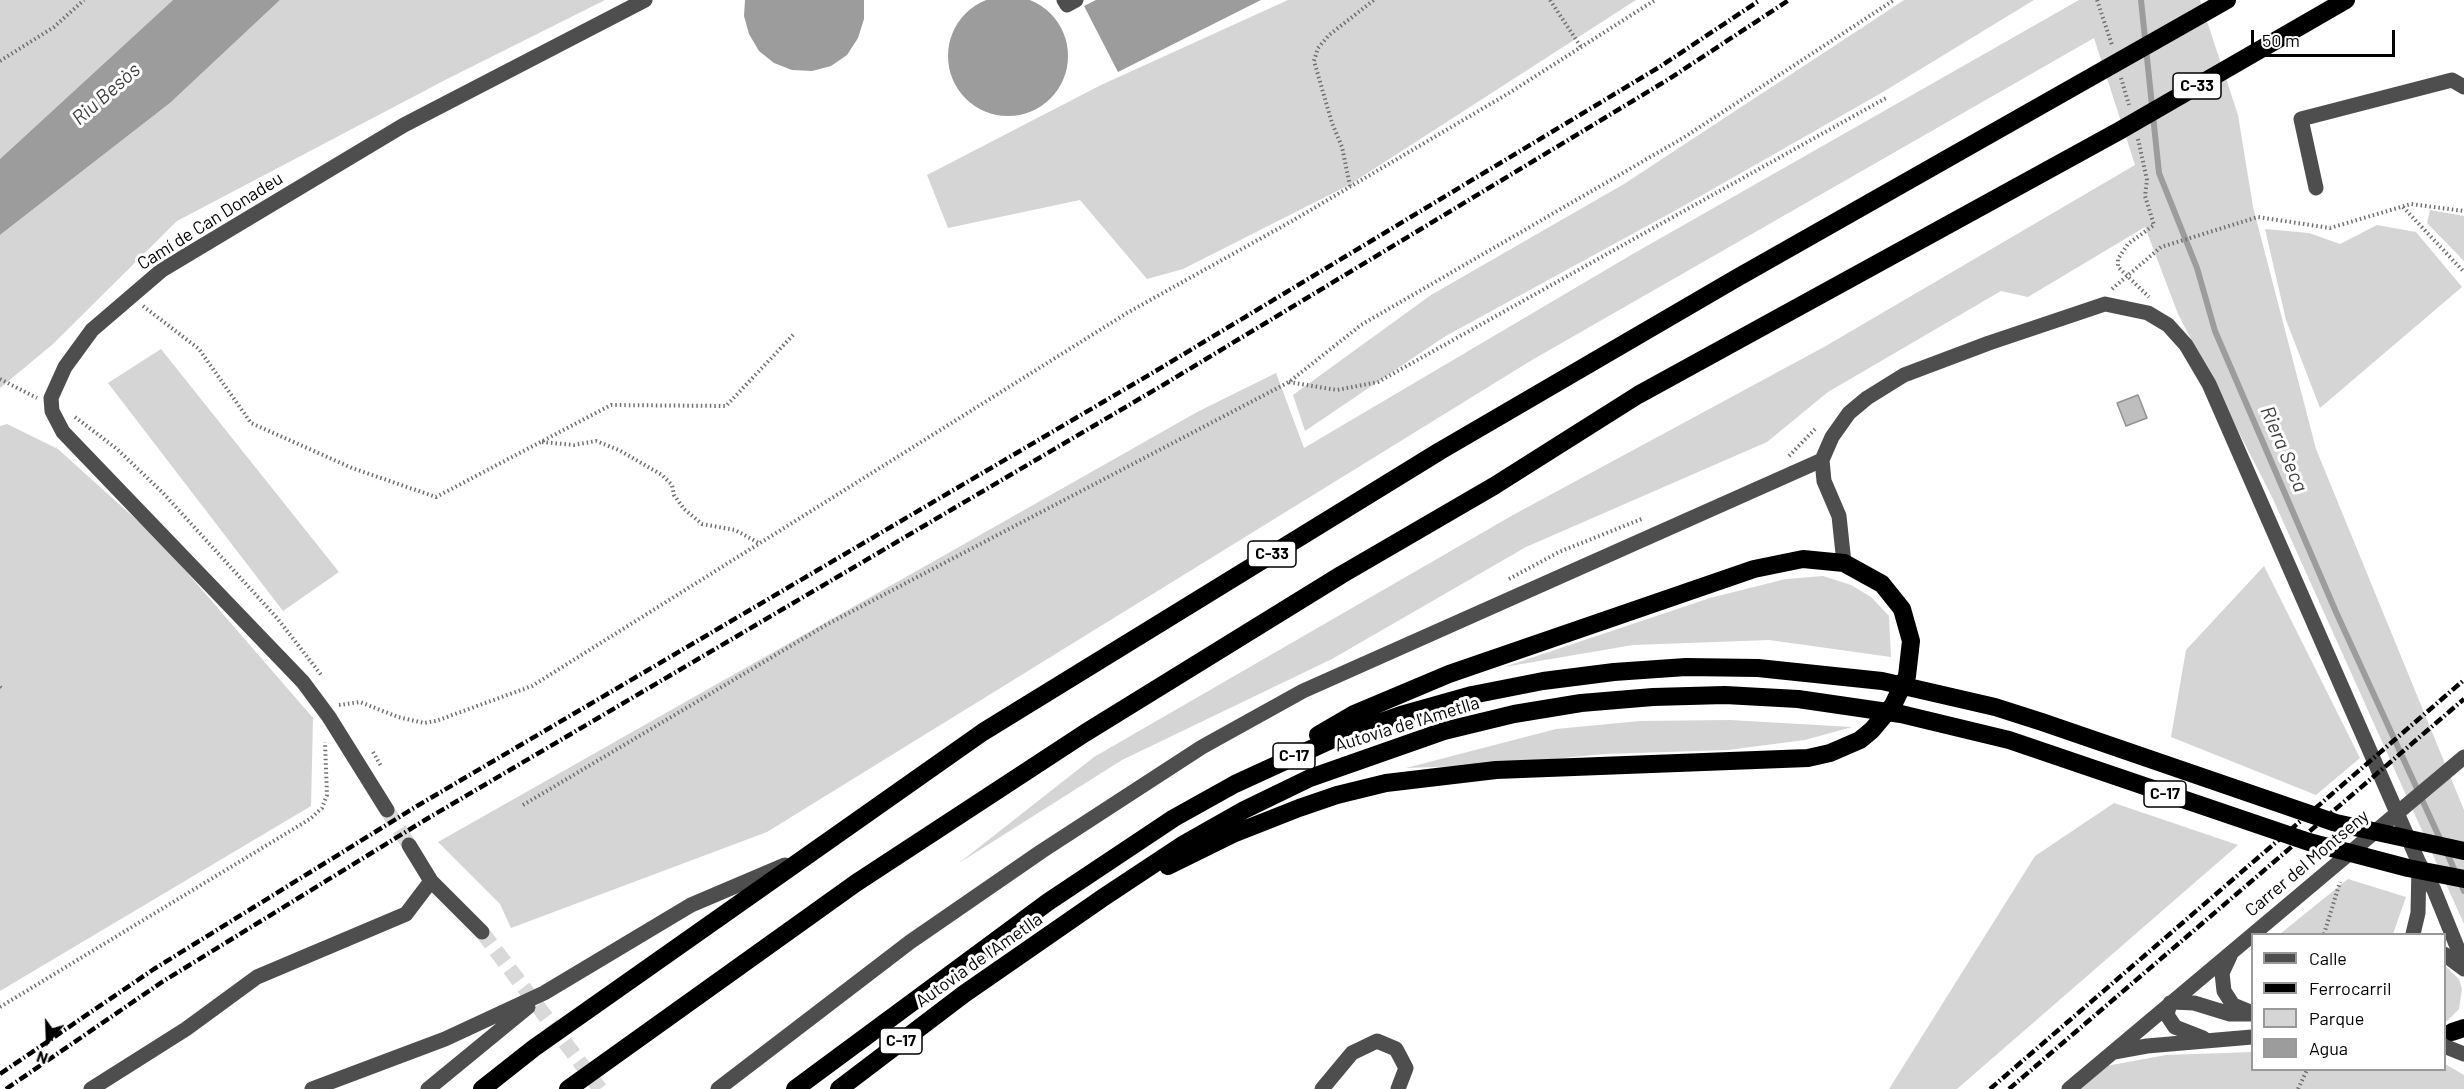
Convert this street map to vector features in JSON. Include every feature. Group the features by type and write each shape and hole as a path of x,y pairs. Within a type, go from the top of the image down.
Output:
{"highway":[{"name":"C-33","path":"482,1089 534,1048 983,732 1440,451 1735,279 2227,0"},
{"name":"C-33","path":"567,1089 856,883 1177,676 1494,486 1638,395 2127,131 2346,0"},
{"path":"1104,897 1233,834 1336,795 1386,783 1496,770 1808,758 1846,747 1872,730 1893,705 1907,676 1911,641 1902,609 1894,597 1868,575 1844,563 1803,559 1754,569 1449,674 1354,714 1235,784"},
{"name":"C-17","path":"795,1089 1048,902 1174,818 1235,784 1333,739 1401,715 1472,695 1543,681 1614,672 1686,667 1758,668 1882,681 1995,707 2336,823 2464,851"},
{"name":"Autovia de l'Ametlla","path":"839,1089 964,994 1184,844 1310,778 1444,731 1536,710 1653,697 1725,695 1798,699 1866,707 2009,740 2243,821 2340,851 2464,879"}],"street":[{"name":"Camí de Can Donadeu","path":"51,406 51,398 65,367 92,330 162,270 404,125 645,0"},
{"path":"1064,0 1067,5 1076,0"},
{"path":"2316,188 2301,119 2452,80 2464,87"},
{"path":"1844,563 1839,516 1824,481 1822,460 1832,437 1850,412 1904,375 1989,343 2105,304 2148,313 2159,320 2186,345 2209,384 2419,863 2434,890 2464,967"},
{"path":"51,406 63,432 334,711 387,810"},
{"path":"718,1089 910,942 1042,851 1202,747 1303,691 1822,460"},
{"name":"Carrer del Montseny","path":"2255,933 2464,757"},
{"path":"409,845 431,881 483,932"},
{"name":"C-33","path":"312,1089 445,1039 544,993 691,905 804,857"},
{"path":"2413,933 2418,913 2419,863"},
{"path":"91,1089 186,1029 257,977 406,914 431,881"},
{"name":"Carrer del Montseny","path":"2069,1089 2251,936"},
{"path":"2232,952 2222,973 2224,991 2233,1005 2251,1012"},
{"path":"2446,955 2464,967"},
{"path":"428,1089 544,993"},
{"path":"2171,1002 2194,1003 2230,1014 2251,1013"},
{"name":"Carrer del Montseny","path":"2171,1002 2167,1015 2175,1027 2191,1036 2215,1040"},
{"path":"2454,1033 2464,1054"},
{"name":"Carrer del Montseny","path":"2109,1054 2134,1047 2251,1036"},
{"path":"1322,1089 1352,1053 1377,1041 1396,1049 1406,1068 1398,1089"}],"path":[{"path":"0,60 54,27 84,0"},
{"path":"1350,187 1342,147 1332,123 1314,61 1318,48 1329,35 1374,0"},
{"path":"1550,0 1581,47"},
{"path":"334,711 360,702 398,717 424,723 436,722 532,686 1127,313 1350,187 1655,0"},
{"path":"522,805 826,625 1289,382 1361,326 1683,138 1894,0"},
{"path":"2097,0 2115,54"},
{"path":"2121,76 2130,109"},
{"path":"1289,382 1336,390 1378,382 1886,98"},
{"path":"2127,131 2145,164 2145,196 2154,225 2122,250 2118,259 2118,267 2134,279 2154,304 2159,320"},
{"path":"2105,304 2113,285 2161,247 2258,217 2330,228 2411,204 2464,211"},
{"path":"2402,207 2464,272"},
{"path":"131,297 199,349 251,423 352,468 436,497 611,405 726,406 794,334"},
{"path":"0,379 73,416 98,433 165,494 277,618 323,678"},
{"path":"541,442 574,445 597,441 619,450 662,475 672,484 674,495 684,509 702,524 735,530 759,543"},
{"path":"0,1007 310,819 321,808 327,795 328,775 324,747 334,711 333,696"},
{"path":"2325,933 2340,881 2349,874"},
{"path":"2298,1089 2307,1071"}],"green space":[{"path":"0,0 173,0 0,159"},
{"path":"280,0 605,0 449,78 177,221 53,344 0,388 0,235 170,103"},
{"path":"1288,0 1636,0 1349,185 1183,269 1147,279 1080,200 948,228 927,175 1101,85"},
{"path":"1904,0 2034,0 1883,92 1678,209 1444,337 1305,431 1293,395 1431,295 1624,184"},
{"path":"2079,0 2200,0 2238,115 2253,207 2316,449 2464,810 2464,924 2272,497 2178,314 2145,227 2028,297 2001,291 1828,392 1767,442 1526,547 1332,659 1122,760 959,863 1094,757 1513,515 1824,347 2135,165 2094,38 1532,360 767,832 511,928 500,904 438,842 1199,411 1276,373 1304,448 1631,255"},
{"path":"2430,210 2464,216 2464,261 2427,223"},
{"path":"2377,225 2416,232 2462,287 2320,408 2286,320 2265,229 2309,233 2340,244"},
{"path":"161,349 339,572 283,611 108,383"},
{"path":"7,424 58,449 159,540 313,718 311,806 0,991 0,426"},
{"path":"2264,566 2360,758 2316,795 2171,737 2186,650"},
{"path":"1823,576 1851,585 1871,597 1889,616 1891,657 1769,640 1633,645 1504,667 1710,598 1786,579"},
{"path":"1730,720 1852,727 1805,740 1728,750 1604,754 1490,765 1406,768 1556,729 1640,721"},
{"path":"2114,803 2238,845 1957,1089 1889,1089 2035,856"},
{"path":"2348,879 2406,897 2393,933 2281,933"},
{"path":"2446,967 2459,979 2462,989 2459,1009 2446,1022"},
{"path":"2251,1052 2251,1071 2446,1071 2446,1065 2464,1075 2464,1089 2080,1089 2106,1066 2166,1055"}],"water":[{"path":"992,-1 1024,-1 1041,6 1058,23 1068,56 1066,68 1058,89 1041,106 1031,111 1008,116 985,111 966,98 953,79 948,56 953,33 958,23 975,6"},
{"name":"Riu Besòs","path":"173,0 280,0 170,103 0,235 0,159"},
{"path":"745,0 864,0 864,19 858,38 847,55 831,66 812,71 792,70 774,63 759,51 749,34 744,16"},
{"path":"1096,0 1261,0 1118,72 1084,6"}],"building":[{"path":"2138,395 2147,418 2126,426 2117,403"}],"waterway":[{"name":"Riera Seca","path":"2141,0 2159,173 2197,268 2215,331 2336,612 2441,841"},
{"name":"Riera Seca","path":"2446,851 2464,891"}],"tunnel":[{"path":"387,810 409,845"},
{"path":"482,932 600,1089"}],"railway":[{"path":"0,1074 154,969 417,806 1154,372 1661,66 1760,0"},
{"path":"6,1089 162,982 425,820 1163,385 1669,79 1789,0"},
{"path":"1990,1089 2464,680"},
{"path":"2009,1089 2464,699"}]}
